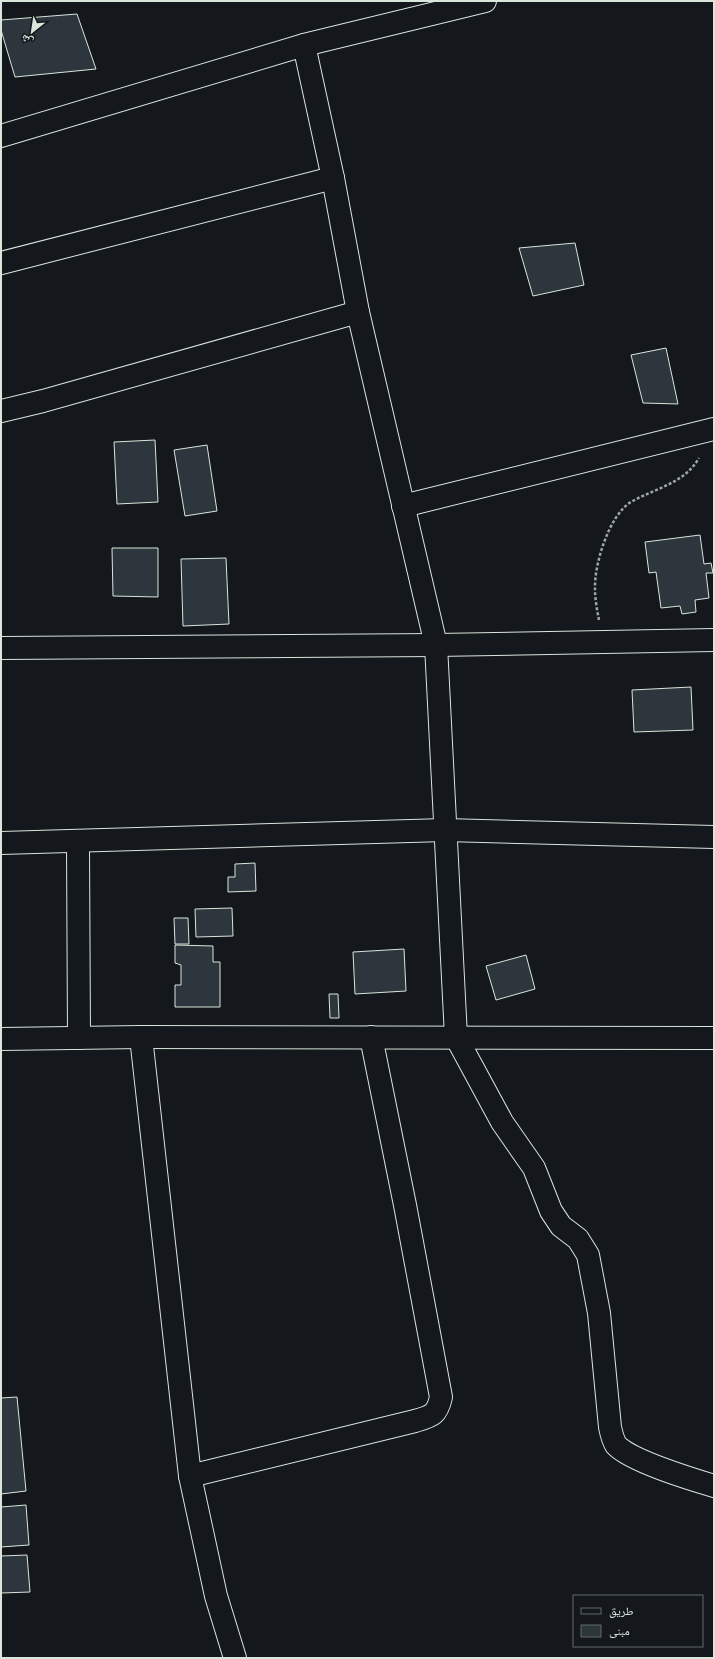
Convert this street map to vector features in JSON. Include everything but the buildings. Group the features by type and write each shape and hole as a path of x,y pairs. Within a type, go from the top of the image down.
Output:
{"street":[{"path":"1,136 304,45 485,1"},
{"path":"304,45 358,312 436,645 456,1037 502,1122 534,1168 551,1211 561,1226 578,1239 588,1255 599,1312 610,1427 615,1444 628,1454 677,1474 714,1486"},
{"path":"1,262 332,178"},
{"path":"1,412 358,312"},
{"path":"403,506 709,431"},
{"path":"1,648 436,645 714,640"},
{"path":"1,843 445,830 714,837"},
{"path":"78,846 79,1038"},
{"path":"1,1040 141,1037 714,1038"},
{"path":"141,1037 190,1476 216,1596 235,1658"},
{"path":"190,1476 415,1421 432,1416 438,1409 441,1397 405,1204 371,1037"}],"path":[{"path":"602,642 594,589 605,538 616,515 631,502 670,485 696,464 701,455 709,431"}]}
